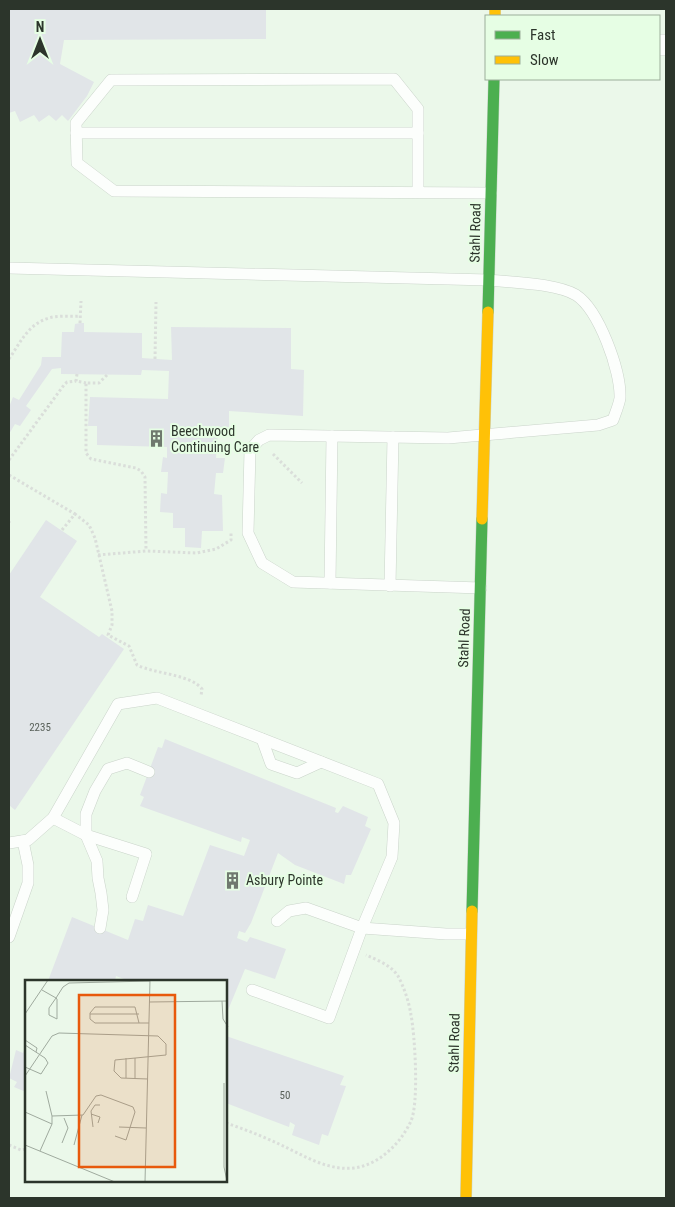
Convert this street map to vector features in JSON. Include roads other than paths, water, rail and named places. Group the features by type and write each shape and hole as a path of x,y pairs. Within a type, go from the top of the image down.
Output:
{"street":[{"name":"Stahl Road","path":"466,1198 471,934 494,80"}],"lane":[{"path":"418,192 418,109 394,79 111,80 76,123 77,163 114,191 491,193"},
{"path":"76,133 418,133"},
{"path":"9,268 489,280 556,288 576,296 592,312 608,342 615,364 620,399 613,420 598,425 448,438 269,435 259,440 250,450 248,533 262,563 294,582 481,588"},
{"path":"330,583 332,436"},
{"path":"390,586 393,437"},
{"path":"9,843 28,840 53,818 118,704 157,698 378,784 394,823 392,857 362,928 329,1018 252,990"},
{"path":"262,739 271,764 297,773 321,762"},
{"path":"100,928 103,910 97,861 86,835 86,814 95,791 108,769 128,763 149,772"},
{"path":"53,818 86,835 146,854 132,897"},
{"path":"9,937 28,883 28,864 23,840"},
{"path":"278,922 289,911 306,908 362,928 471,934"}],"place":[{"name":"Beechwood Continuing Care","path":"157,439"},
{"name":"Asbury Pointe","path":"232,880"}]}
